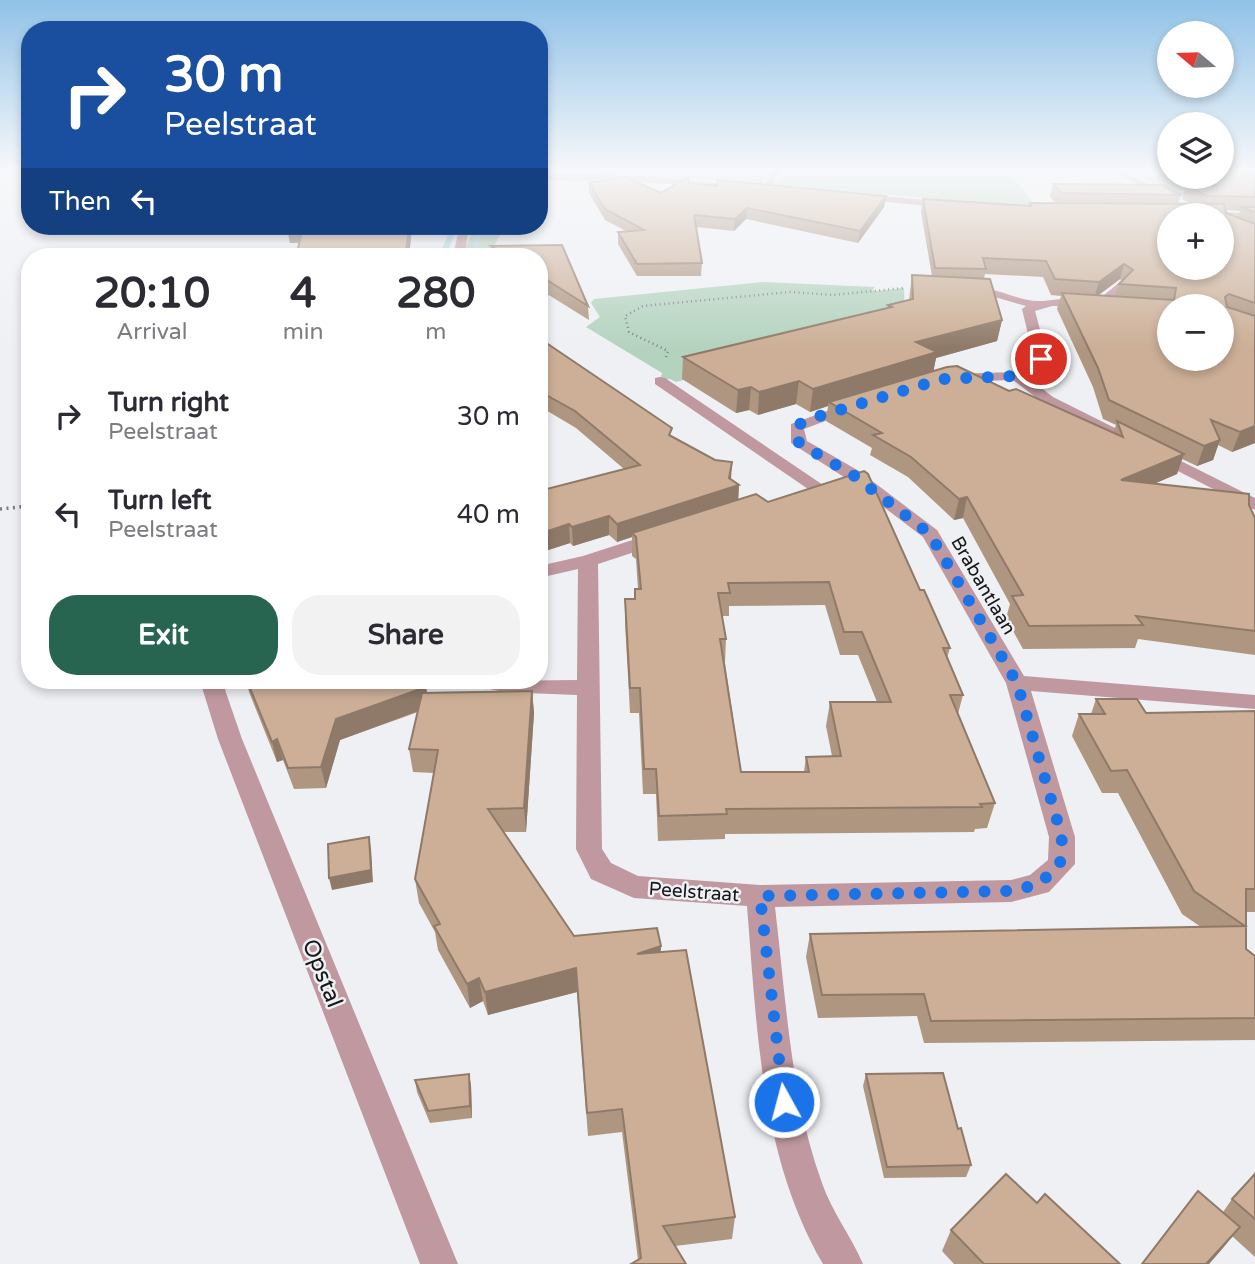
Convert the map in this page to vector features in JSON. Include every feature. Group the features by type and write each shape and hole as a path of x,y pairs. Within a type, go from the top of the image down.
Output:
{"street":[{"path":"1099,304 1120,286"},
{"path":"904,288 992,292 1038,305"},
{"path":"929,383 942,379 1016,376 1036,369 1041,359 1027,315 1028,309 1038,305 1051,302 1122,306"},
{"path":"1016,376 1048,400 1254,503"},
{"path":"660,382 817,487"},
{"path":"761,451 799,443 796,426 863,403"},
{"name":"Brabantlaan","path":"799,443 853,475 930,534 1017,683"},
{"path":"792,495 853,475"},
{"path":"548,570 588,561 677,532"},
{"name":"Peelstraat","path":"588,561 589,849 601,871 634,887 760,896 1011,891 1039,884 1060,864 1062,837 1017,683"},
{"path":"1017,683 1255,702"},
{"path":"548,687 590,688"},
{"name":"Opstal","path":"214,689 230,738 439,1264"},
{"path":"760,896 787,1128 826,1239 844,1264"}],"path":[{"path":"660,382 668,351 629,332 625,316 643,306 790,292 833,295 904,288"},
{"path":"0,509 21,507"}],"green space":[{"path":"471,235 500,235 493,248 465,248"},
{"path":"763,282 875,287 872,290 876,291 904,288 905,320 676,382 670,379 660,381 662,373 586,327 600,317 591,303 594,299"}],"building":[{"path":"696,230 702,263 637,264 618,232"},
{"path":"928,230 1157,230 1157,280 1234,280 1234,230 1255,230 1255,303 1234,294 1175,294 1176,288 1119,284 1133,270 1124,264 1099,282 1055,279 1046,261 983,258 986,269 935,268"},
{"path":"301,235 408,235 407,248 298,248"},
{"path":"562,245 588,306 548,281 548,248 491,246"},
{"path":"912,275 990,279 1002,320 916,342 937,352 813,389 799,381 759,392 751,387 738,390 683,357 892,307 888,305 913,299"},
{"path":"1062,293 1157,299 1157,371 1234,371 1234,309 1255,316 1255,426 1240,432 1211,420 1220,440 1204,446 1109,400 1098,368"},
{"path":"548,344 672,428 669,435 715,460 732,462 729,478 739,485 617,524 609,516 548,531 548,489 640,465 575,411 548,396"},
{"path":"957,366 1009,391 1016,389 1123,437 1117,421 1184,454 1121,480 1249,494 1249,505 1255,518 1255,631 1136,616 1143,625 1029,626 1012,596 1023,595 967,497 959,499 911,457 873,435 882,433 829,402"},
{"path":"864,471 868,474 920,590 924,590 950,648 943,648 963,695 950,695 995,803 980,804 982,807 726,809 727,814 659,816 656,769 644,769 640,688 630,688 625,599 635,599 635,589 641,589 636,537 632,533 756,494 768,502","holes":["829,582 844,632 862,632 891,702 830,702 841,756 806,757 809,772 741,772 720,639 726,639 718,593 730,593 728,583"]},
{"path":"250,689 420,689 336,719 321,767 288,768 277,739 272,742"},
{"path":"532,691 524,808 488,809 574,936 657,928 661,946 637,954 686,950 735,1217 663,1226 686,1264 631,1264 641,1258 622,1109 587,1113 576,968 485,992 479,978 467,984 434,926 440,924 415,879 438,750 409,749 422,693"},
{"path":"1096,699 1137,699 1146,713 1255,711 1255,889 1246,889 1246,949 1255,956 1255,1018 931,1021 924,994 822,995 810,934 1245,926 1194,891 1127,770 1111,771 1079,714 1105,714"},
{"path":"369,837 371,870 329,878 328,844"},
{"path":"943,1073 971,1165 887,1167 866,1074"},
{"path":"469,1074 470,1106 428,1111 415,1080"},
{"path":"1006,1174 1037,1203 1045,1194 1120,1264 984,1264 951,1230"},
{"path":"1255,1174 1255,1219 1232,1199"},
{"path":"1198,1191 1240,1227 1206,1264 1142,1264"}],"waterway":[{"path":"446,248 451,235"},
{"path":"477,248 478,235"}],"route":[{"path":"784,1102 760,896 1011,891 1039,884 1060,864 1062,837 1017,683 930,534 853,475 799,443 796,426 810,419 942,379 1016,376 1036,369 1041,359"}]}
